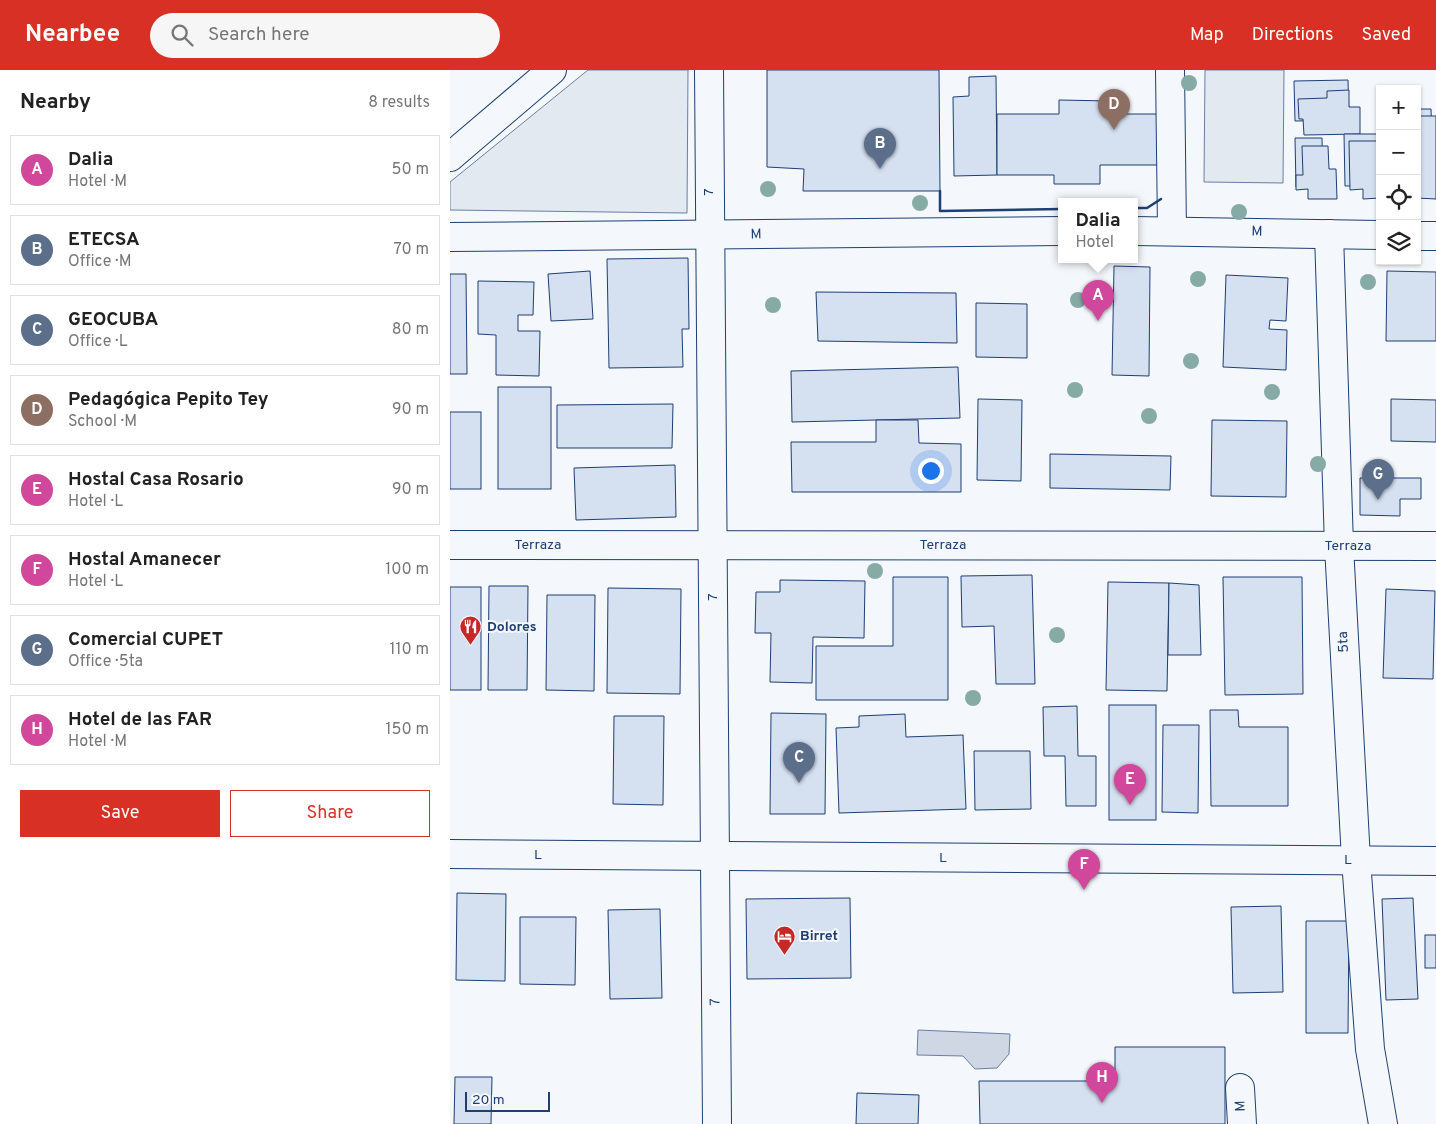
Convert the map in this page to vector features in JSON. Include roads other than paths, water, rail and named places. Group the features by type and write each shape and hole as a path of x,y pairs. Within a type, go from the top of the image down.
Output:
{"street":[{"path":"450,157 552,70"},
{"name":"7","path":"709,70 717,1124"},
{"path":"1170,70 1172,230"},
{"name":"M","path":"450,237 1058,231"},
{"name":"M","path":"1138,231 1376,235"},
{"name":"5ta","path":"1329,234 1339,546 1356,860 1370,1049 1384,1124"},
{"path":"1421,236 1436,236"},
{"name":"Terraza","path":"450,545 1436,546"},
{"name":"L","path":"450,854 1436,860"},
{"name":"M","path":"1240,1088 1242,1124"}],"place":[{"name":"Pedagógica Pepito Tey","path":"1114,130"},
{"name":"ETECSA","path":"880,169"},
{"name":"Dalia","path":"1098,321"},
{"name":"Comercial CUPET","path":"1378,500"},
{"name":"Dolores","path":"471,646"},
{"name":"GEOCUBA","path":"799,783"},
{"name":"Hostal Casa Rosario","path":"1130,805"},
{"name":"Hostal Amanecer","path":"1084,890"},
{"name":"Birret","path":"784,955"},
{"name":"Hotel de las FAR","path":"1102,1103"}]}
